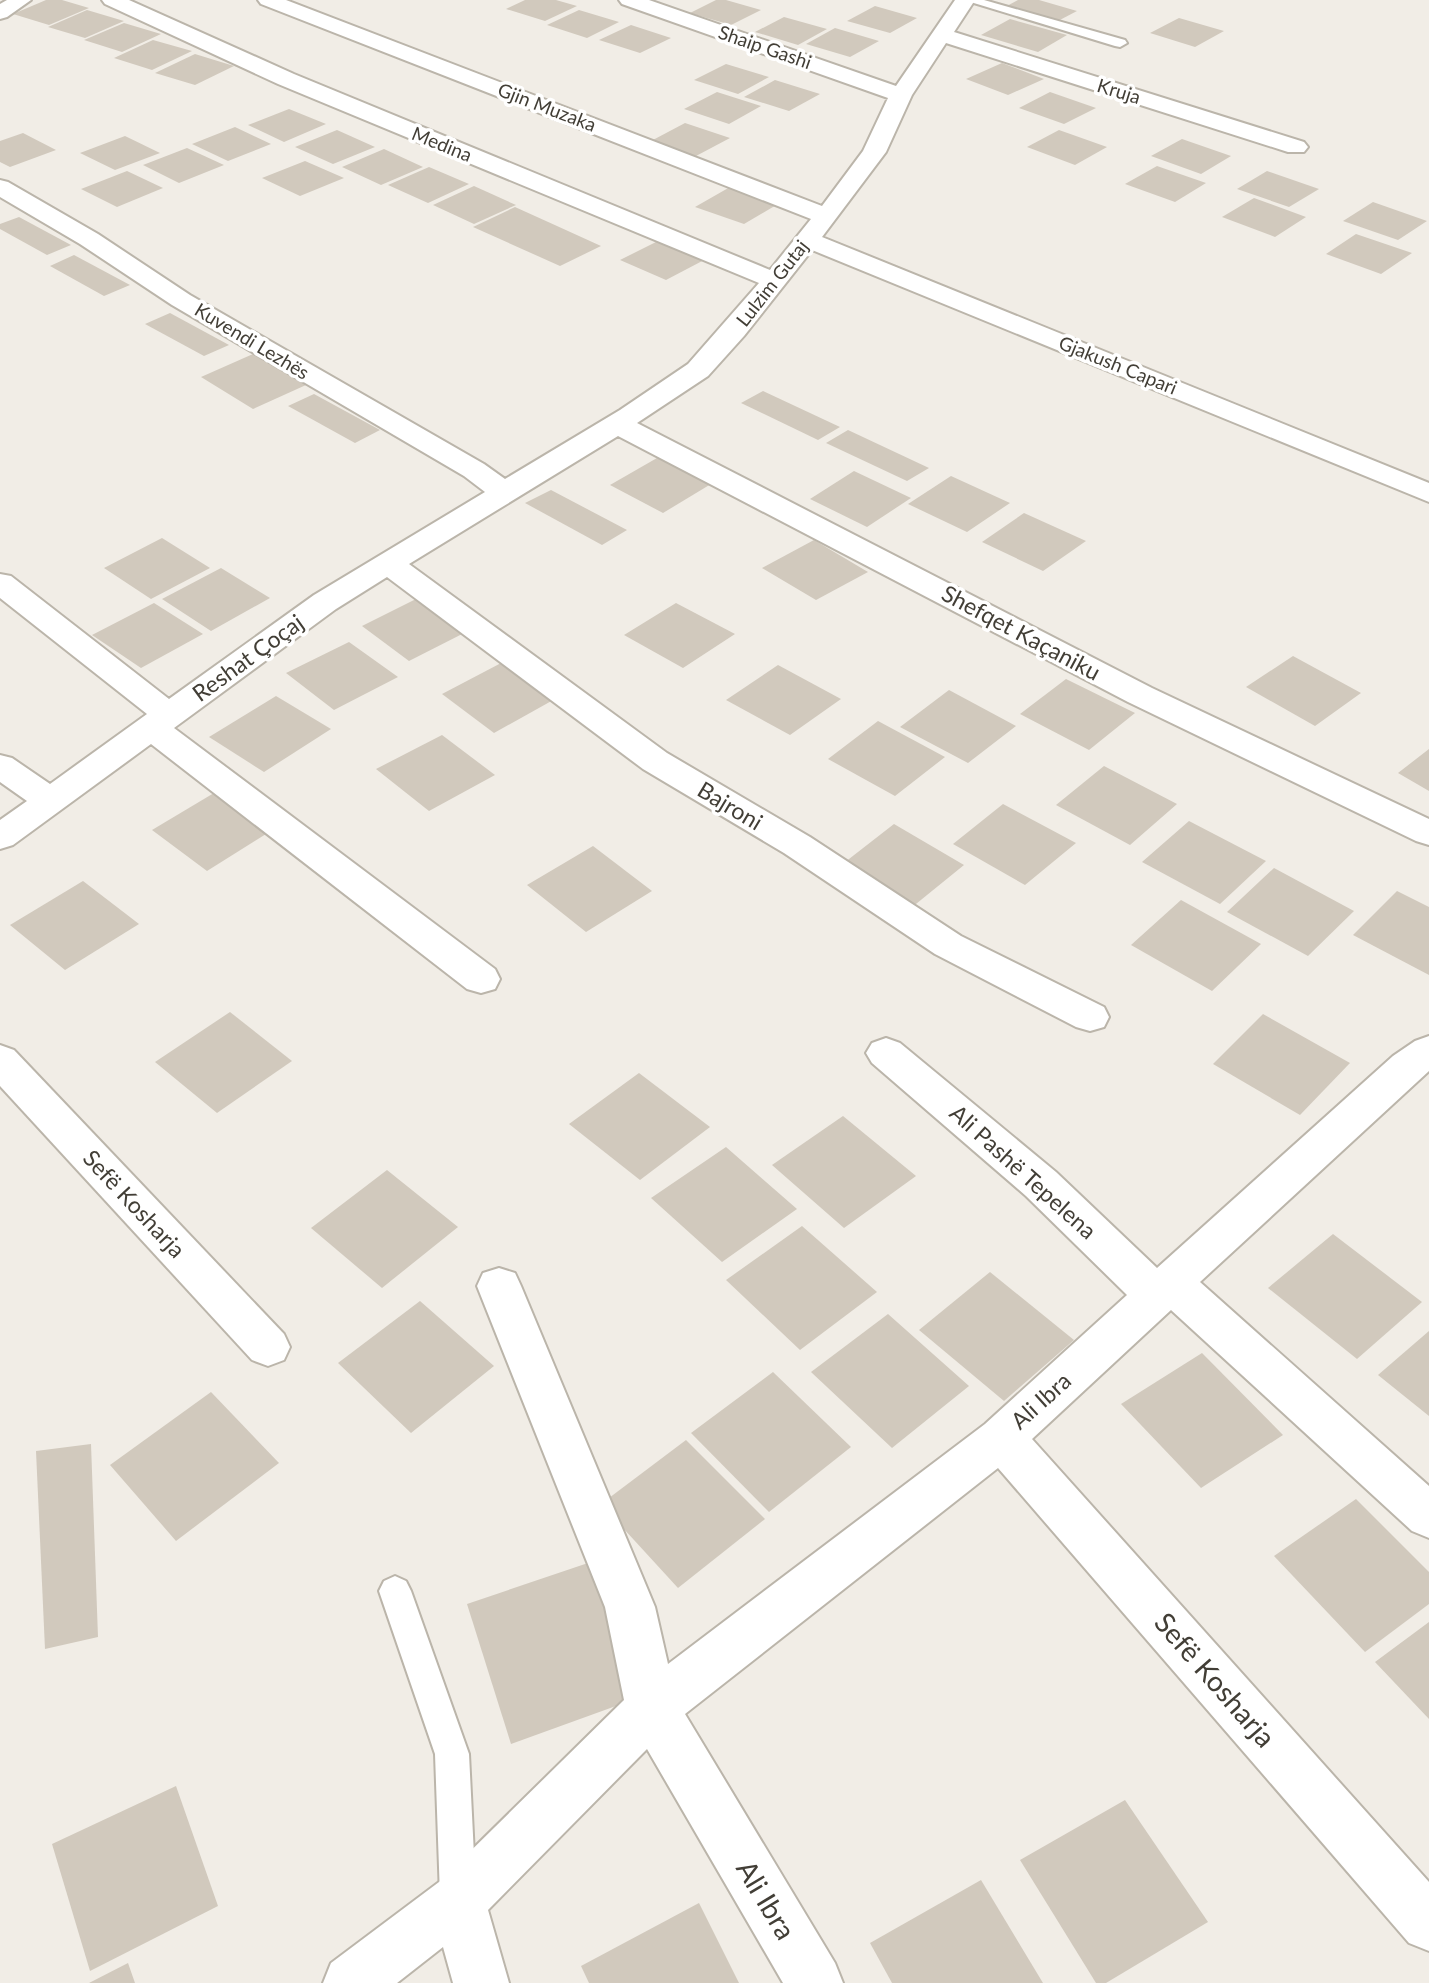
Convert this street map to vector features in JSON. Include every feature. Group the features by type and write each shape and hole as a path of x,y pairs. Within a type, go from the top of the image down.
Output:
{"street":[{"path":"0,13 21,0"},
{"name":"Medina","path":"112,0 286,79 775,281"},
{"name":"Gjin Muzaka","path":"268,0 825,216"},
{"name":"Shaip Gashi","path":"629,0 901,95"},
{"name":"Lulzim Gutaj","path":"505,493 698,370 735,330 874,152 901,95 941,35 957,3"},
{"name":"Kruja","path":"941,35 1296,147"},
{"name":"Kuvendi Lezhës","path":"0,187 89,239 181,300 474,470 505,493"},
{"name":"Gjakush Capari","path":"806,240 851,256 1429,493"},
{"name":"Shefqet Kaçaniku","path":"617,424 1140,695 1429,834"},
{"name":"Reshat Çoçaj","path":"0,836 325,602 505,493"},
{"name":"Bajroni","path":"389,564 655,761 797,845 948,945 1090,1017"},
{"path":"0,583 160,721 481,979"},
{"path":"0,766 50,800"},
{"name":"Ali Pashë Tepelena","path":"886,1053 1429,1516"},
{"name":"Sefë Kosharja","path":"0,1060 268,1347"},
{"name":"Ali Ibra","path":"351,1983 458,1901 652,1708 1001,1438 1164,1289 1422,1066"},
{"name":"Ali Ibra","path":"499,1286 631,1607 652,1708 815,1983"},
{"name":"Sefë Kosharja","path":"1001,1438 1429,1923"},
{"path":"458,1901 481,1983"}],"lane":[{"name":"Lulzim Gutaj","path":"957,3 1119,43"},
{"path":"395,1591 452,1754 458,1901"}],"building":[{"path":"46,0 62,0 89,8 49,25 13,14"},
{"path":"525,0 556,0 577,6 545,21 506,9"},
{"path":"716,0 726,0 761,10 731,25 690,13"},
{"path":"1018,0 1039,0 1077,11 1056,22 1005,7"},
{"path":"875,6 917,18 890,33 847,21"},
{"path":"87,10 124,21 85,38 48,27"},
{"path":"579,10 619,22 587,38 547,25"},
{"path":"784,17 827,29 798,45 755,32"},
{"path":"1179,18 1224,31 1195,47 1150,33"},
{"path":"1010,19 1067,35 1038,52 981,35"},
{"path":"124,23 161,34 122,52 84,40"},
{"path":"631,25 671,38 640,53 599,40"},
{"path":"835,28 879,41 850,57 806,44"},
{"path":"153,40 192,51 152,70 114,58"},
{"path":"195,54 234,66 195,85 155,73"},
{"path":"1002,63 1044,79 1008,95 966,79"},
{"path":"726,64 769,77 738,94 694,80"},
{"path":"775,80 820,94 789,111 744,97"},
{"path":"717,92 761,106 729,124 684,109"},
{"path":"1050,92 1096,108 1064,124 1019,108"},
{"path":"289,109 326,124 284,142 248,125"},
{"path":"685,123 730,138 696,156 651,141"},
{"path":"235,127 271,144 228,161 192,144"},
{"path":"337,130 375,147 333,164 295,147"},
{"path":"1059,130 1107,147 1075,165 1027,147"},
{"path":"23,133 56,150 10,167 0,162 0,141"},
{"path":"125,136 160,153 115,170 80,153"},
{"path":"1182,139 1231,156 1201,174 1151,156"},
{"path":"187,148 224,165 179,183 143,165"},
{"path":"384,149 423,167 381,185 342,167"},
{"path":"305,161 344,178 300,196 262,178"},
{"path":"1157,166 1206,183 1175,202 1125,184"},
{"path":"429,167 469,184 428,203 388,185"},
{"path":"127,171 163,188 117,207 81,189"},
{"path":"1267,171 1319,189 1289,207 1237,189"},
{"path":"474,186 516,205 474,224 433,205"},
{"path":"730,187 778,204 744,224 695,207"},
{"path":"1254,198 1306,217 1275,237 1222,217"},
{"path":"1373,202 1427,221 1398,240 1343,221"},
{"path":"515,207 601,246 560,266 473,227"},
{"path":"19,217 71,245 47,255 0,229 0,224"},
{"path":"1356,234 1412,253 1381,274 1326,254"},
{"path":"660,240 706,259 666,280 620,260"},
{"path":"74,255 130,285 104,296 50,266"},
{"path":"170,313 229,345 204,356 145,324"},
{"path":"253,354 306,385 253,409 201,377"},
{"path":"763,391 840,427 818,440 741,403"},
{"path":"314,394 380,430 355,443 288,406"},
{"path":"848,430 929,468 907,481 826,443"},
{"path":"657,458 711,484 663,513 610,485"},
{"path":"854,471 911,498 867,527 810,499"},
{"path":"951,476 1010,503 967,532 908,504"},
{"path":"551,490 627,530 602,545 525,503"},
{"path":"1024,513 1086,541 1043,571 982,542"},
{"path":"162,538 210,568 151,599 104,568"},
{"path":"814,540 868,572 816,600 762,568"},
{"path":"221,568 270,598 211,631 162,599"},
{"path":"422,596 470,630 409,661 362,626"},
{"path":"154,603 203,634 141,668 92,635"},
{"path":"676,603 735,634 683,668 624,635"},
{"path":"349,642 398,677 334,710 286,673"},
{"path":"1293,656 1361,693 1315,726 1246,687"},
{"path":"503,662 555,699 494,733 442,694"},
{"path":"778,665 841,699 790,735 726,700"},
{"path":"1066,679 1135,713 1089,750 1020,714"},
{"path":"949,690 1016,726 968,763 900,727"},
{"path":"276,696 331,729 264,772 209,737"},
{"path":"878,721 945,757 895,796 828,759"},
{"path":"442,735 495,775 429,811 376,769"},
{"path":"1429,749 1429,791 1398,773"},
{"path":"1104,766 1177,804 1130,845 1056,805"},
{"path":"219,790 274,829 207,871 152,830"},
{"path":"1003,804 1076,843 1025,885 953,844"},
{"path":"1189,821 1266,861 1220,904 1142,862"},
{"path":"894,824 964,865 911,908 840,866"},
{"path":"593,846 652,891 586,932 527,885"},
{"path":"1274,868 1354,911 1308,956 1227,912"},
{"path":"83,881 139,924 65,970 10,925"},
{"path":"1397,891 1429,907 1429,975 1353,935"},
{"path":"1181,900 1261,944 1212,991 1131,945"},
{"path":"230,1012 292,1061 217,1113 155,1062"},
{"path":"1263,1014 1350,1063 1300,1115 1213,1064"},
{"path":"639,1073 710,1127 640,1180 569,1124"},
{"path":"843,1116 916,1176 844,1228 772,1165"},
{"path":"726,1147 797,1209 722,1262 651,1198"},
{"path":"387,1170 458,1227 382,1288 311,1228"},
{"path":"802,1226 877,1292 800,1350 726,1280"},
{"path":"1333,1234 1422,1302 1357,1359 1268,1288"},
{"path":"990,1272 1074,1340 1004,1401 919,1330"},
{"path":"420,1301 494,1366 411,1433 338,1363"},
{"path":"888,1314 969,1386 892,1448 811,1372"},
{"path":"1429,1331 1429,1416 1378,1375"},
{"path":"1202,1353 1283,1435 1201,1488 1121,1404"},
{"path":"773,1372 851,1447 769,1512 691,1433"},
{"path":"211,1392 279,1463 176,1541 110,1465"},
{"path":"686,1440 765,1519 678,1588 601,1504"},
{"path":"91,1444 98,1637 45,1649 36,1451"},
{"path":"1356,1499 1429,1572 1429,1604 1365,1652 1274,1556"},
{"path":"588,1563 638,1698 511,1744 467,1604"},
{"path":"1429,1622 1429,1719 1375,1662"},
{"path":"176,1786 218,1906 90,1971 52,1844"},
{"path":"1125,1800 1208,1922 1106,1983 1096,1983 1020,1860"},
{"path":"981,1880 1043,1983 892,1983 870,1943"},
{"path":"699,1903 739,1983 589,1983 581,1966"},
{"path":"128,1963 135,1983 89,1983"}]}
